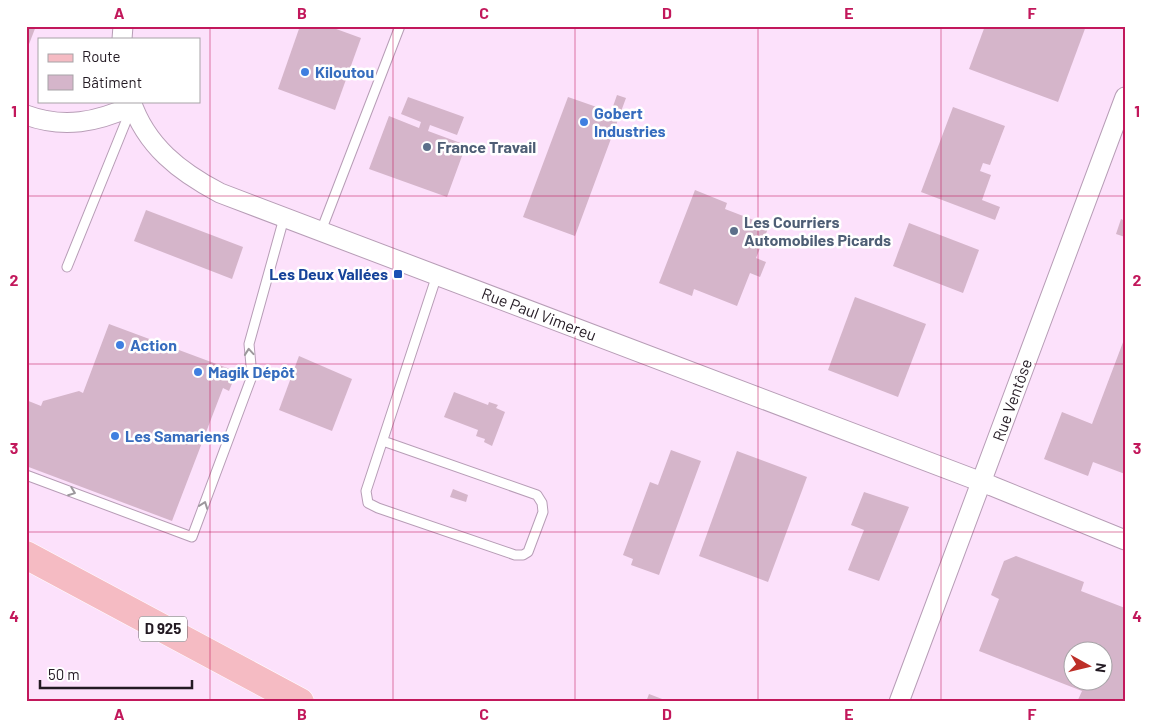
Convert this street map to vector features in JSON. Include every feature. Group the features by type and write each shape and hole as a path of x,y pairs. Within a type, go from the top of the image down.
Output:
{"main road":[{"name":"D 925","path":"26,555 300,702"}],"street":[{"name":"Rue Ventôse","path":"900,702 1125,97"},
{"name":"Rue Paul Vimereu","path":"132,104 143,130 178,168 220,193 982,482 1125,540"},
{"path":"26,115 50,122 66,123 110,116 132,104"}],"lane":[{"path":"321,231 400,26"},
{"path":"67,267 132,104"},
{"path":"26,474 192,537 252,376 248,344 284,218"},
{"path":"383,441 537,495 542,503 543,512 528,552 523,555 515,555 368,503 366,491 438,275"}],"building":[{"path":"26,26 36,26 26,52"},
{"path":"300,26 328,26 361,38 335,110 278,89"},
{"path":"985,26 1086,26 1058,102 969,69"},
{"path":"617,95 626,98 575,236 523,217 568,97 611,112"},
{"path":"408,97 464,117 457,135 430,125 428,131 466,145 447,197 369,169 389,116 419,128 421,122 401,114"},
{"path":"953,107 1005,126 990,165 983,163 980,171 991,175 982,200 1000,207 995,220 921,192"},
{"path":"695,190 727,203 725,209 769,226 756,258 766,262 760,277 750,273 737,306 694,289 692,296 659,283"},
{"path":"146,210 243,247 232,279 134,241"},
{"path":"1121,219 1125,221 1125,237 1116,234"},
{"path":"909,223 979,250 963,293 893,266"},
{"path":"855,297 926,324 898,397 828,370"},
{"name":"Les Samariens","path":"109,324 230,369 229,373 235,376 229,391 223,388 172,521 26,466 26,400 41,406 43,401 79,391 83,393"},
{"path":"1125,337 1125,474 1093,462 1088,476 1044,459 1062,412 1092,424"},
{"path":"299,356 352,379 332,431 279,410"},
{"path":"454,392 488,405 489,402 498,405 496,408 505,412 492,446 484,442 485,439 476,436 478,430 444,417"},
{"path":"671,450 701,461 659,575 631,565 633,559 623,555 650,482 658,485"},
{"path":"737,451 807,477 768,582 699,556"},
{"path":"453,489 468,495 466,502 450,497"},
{"path":"864,492 909,507 879,581 848,570 864,530 851,525"},
{"path":"1016,556 1084,582 1081,591 1125,608 1125,702 1077,702 1082,691 1079,690 1114,690 1114,640 1064,640 1064,684 979,651 999,599 991,595 1004,561"},
{"path":"649,694 670,702 646,702"}],"place":[{"name":"Kiloutou","path":"305,72"},
{"name":"Gobert Industries","path":"584,122"},
{"name":"France Travail","path":"427,147"},
{"name":"Les Courriers Automobiles Picards","path":"734,231"},
{"name":"Les Deux Vallées","path":"398,274"},
{"name":"Action","path":"120,345"},
{"name":"Magik Dépôt","path":"198,372"},
{"name":"Les Samariens","path":"115,436"}]}
